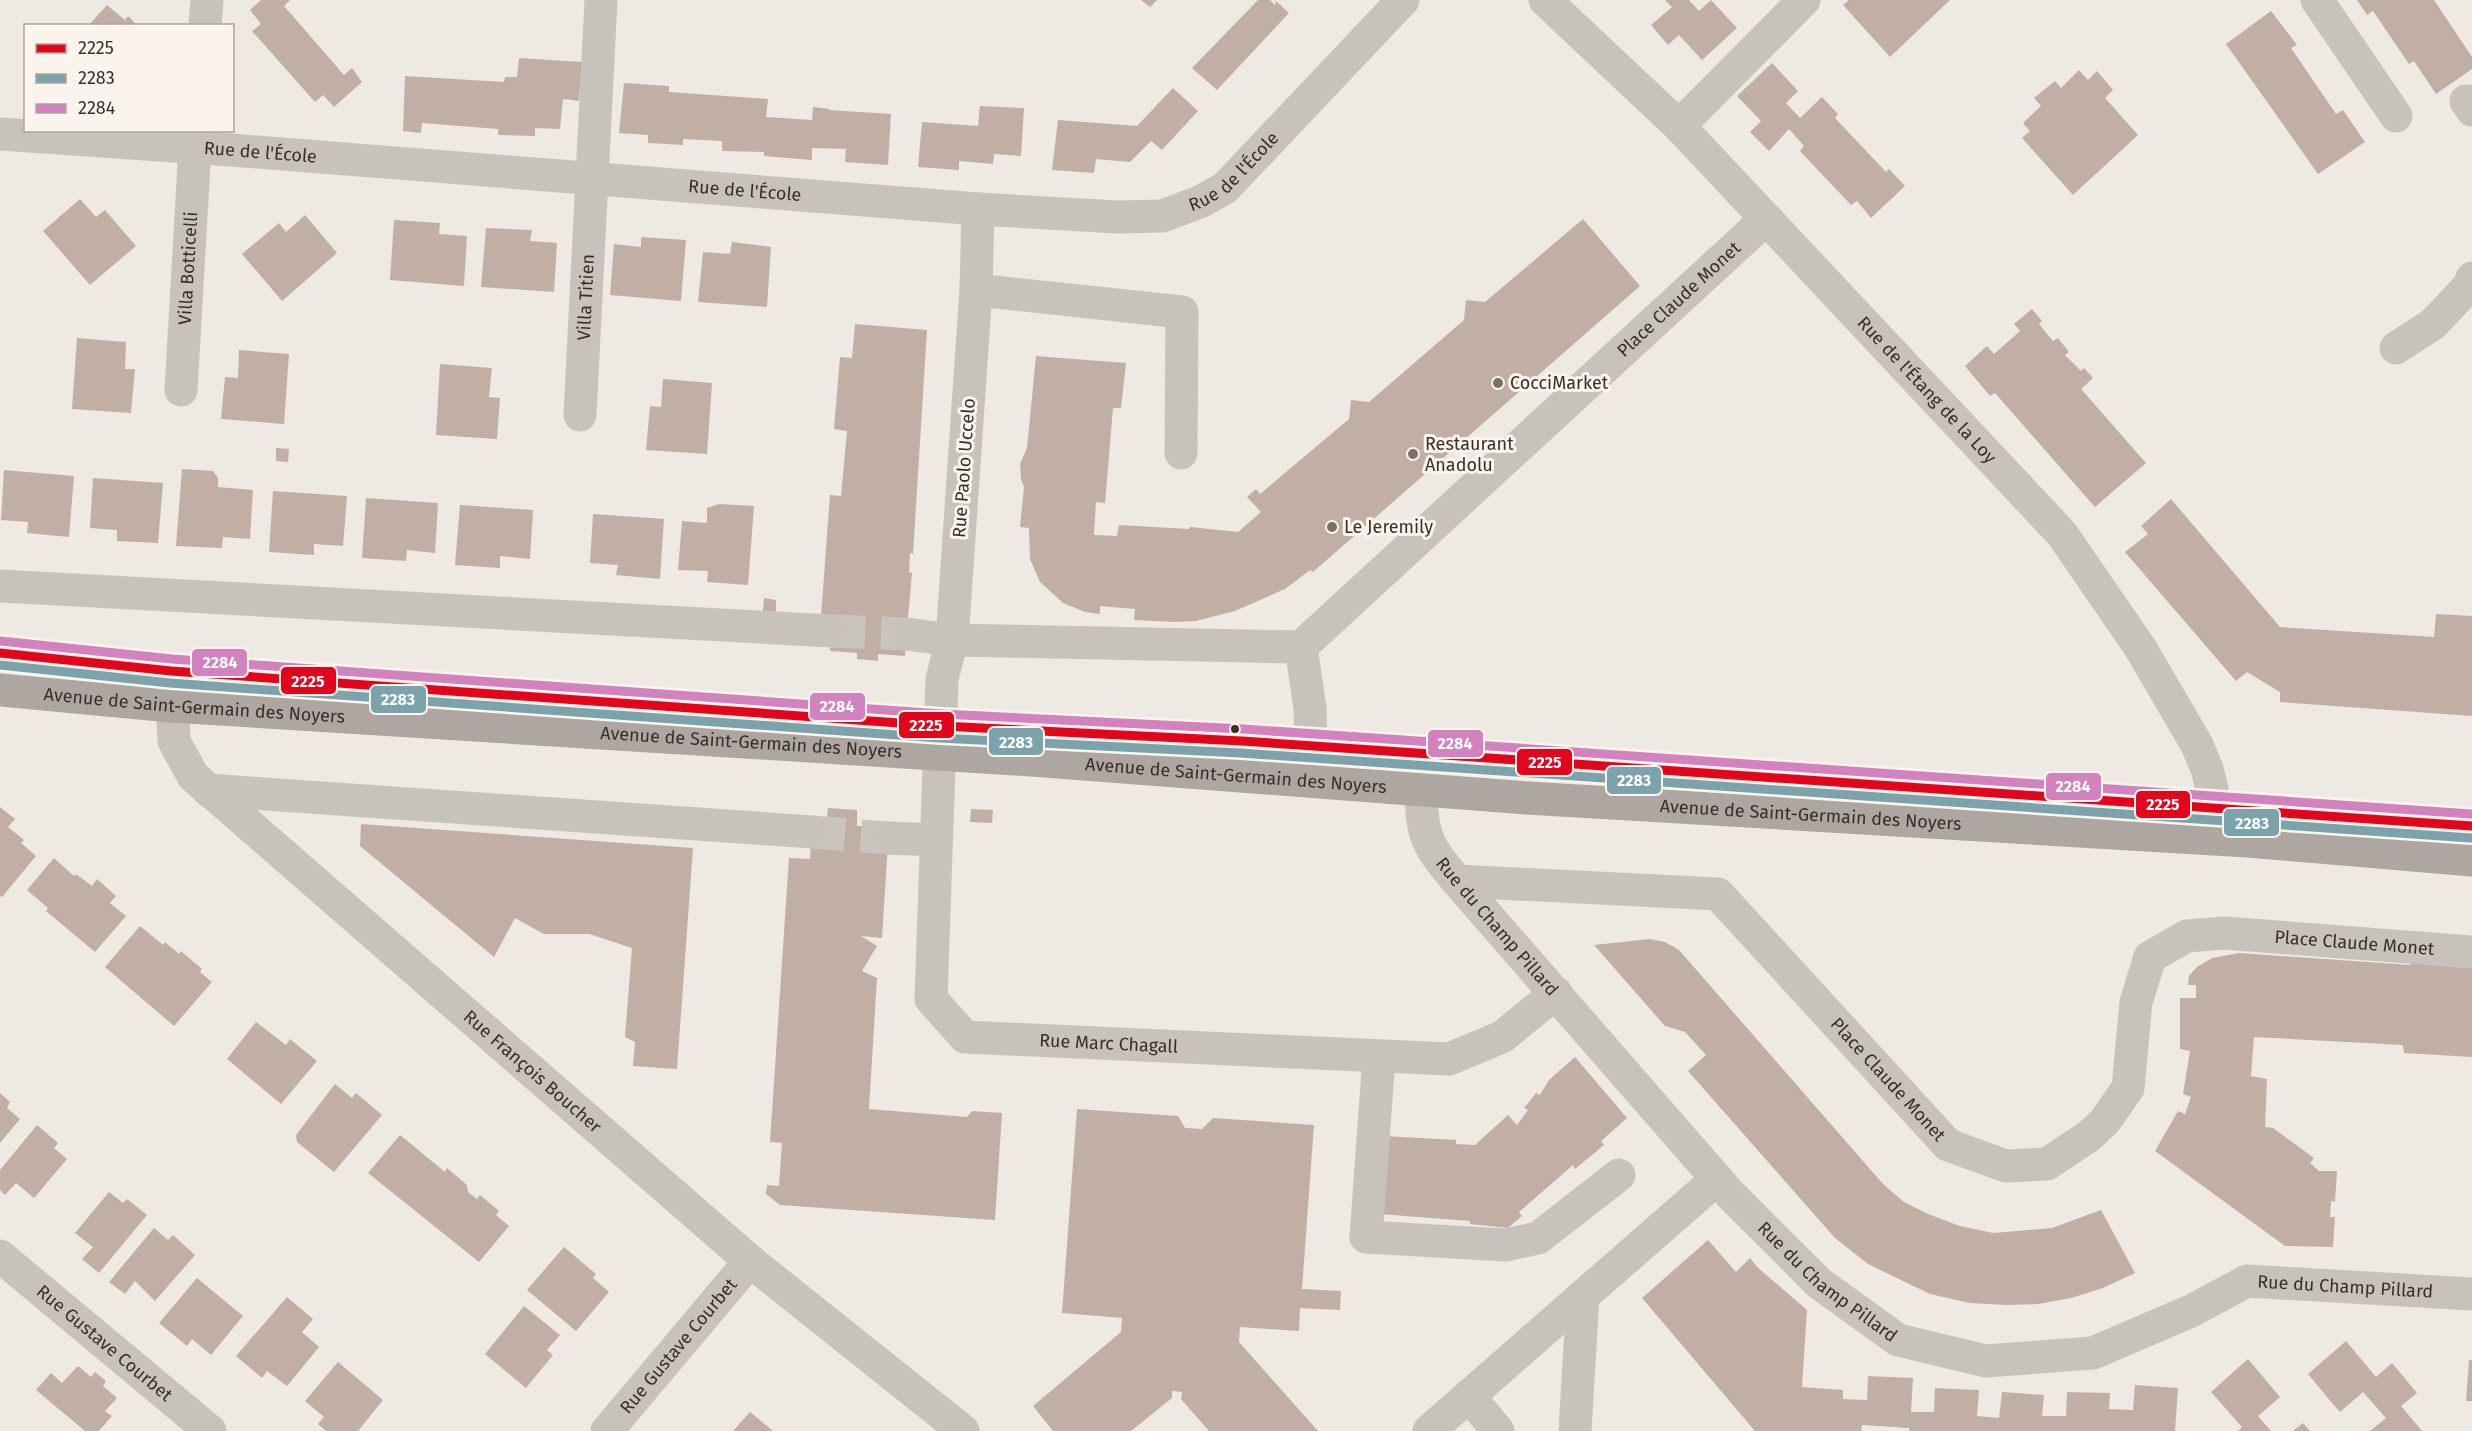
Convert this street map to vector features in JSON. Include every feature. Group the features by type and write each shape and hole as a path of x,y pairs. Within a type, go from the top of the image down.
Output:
{"main road":[{"name":"Avenue de Saint-Germain des Noyers","path":"0,653 171,671 940,741 1032,760 1421,790 2212,824 2472,826"},
{"name":"Avenue de Saint-Germain des Noyers","path":"0,690 171,706 940,741 1311,745 2212,824 2472,860"}],"street":[{"path":"205,24 207,0"},
{"name":"Villa Titien","path":"580,415 601,0"},
{"name":"Rue de l'École","path":"0,134 196,139 592,178 978,209 1118,217 1162,216 1200,202 1225,188 1403,0"},
{"name":"Rue de l'Étang de la Loy","path":"1545,0 1679,126 2062,534 2141,649 2197,745 2212,789 2212,824"},
{"path":"1679,126 1804,0"},
{"path":"2318,0 2396,116"},
{"name":"Villa Botticelli","path":"181,390 196,139"},
{"name":"Rue Paolo Uccelo","path":"940,741 942,680 952,640 976,290 978,209"},
{"name":"Place Claude Monet","path":"1301,647 1766,219"},
{"path":"2396,348 2433,324 2469,286 2472,278"},
{"path":"976,290 1182,312 1181,453"},
{"path":"0,586 832,631"},
{"path":"906,634 952,640 1301,647 1310,708 1311,745"},
{"name":"Rue François Boucher","path":"171,671 174,741 193,776 750,1261 963,1431"},
{"name":"Rue Marc Chagall","path":"940,741 931,999 965,1037 1449,1059 1502,1037 1556,993"},
{"path":"208,790 812,832"},
{"name":"Rue du Champ Pillard","path":"1421,790 1422,825 1431,850 1457,881 1717,1179 1820,1283 1898,1340 1986,1360 2093,1353 2191,1311 2247,1281 2472,1294"},
{"path":"888,838 935,840"},
{"name":"Place Claude Monet","path":"1457,881 1719,894 1948,1146 2006,1166 2048,1164 2089,1136 2105,1121 2128,1088 2136,1002 2150,957 2187,936 2225,933 2472,952"},
{"path":"1379,1057 1366,1237 1506,1245 1538,1238 1619,1175"},
{"path":"1429,1431 1717,1179"},
{"name":"Rue Gustave Courbet","path":"0,1256 210,1431"},
{"name":"Rue Gustave Courbet","path":"607,1431 750,1261"},
{"path":"1575,1431 1583,1296"},
{"path":"1469,1396 1498,1431"}],"building":[{"path":"261,0 290,0 284,6 344,75 352,68 362,82 334,107 323,95 315,102 252,31 261,24 250,10"},
{"path":"1141,0 1157,0 1150,7"},
{"path":"1258,0 1270,0 1275,5 1276,1 1289,13 1217,90 1192,68"},
{"path":"1665,0 1689,0 1699,11 1711,0 1737,28 1702,60 1679,35 1668,45 1651,25 1672,7"},
{"path":"1849,0 1950,0 1890,57 1843,5"},
{"path":"2357,0 2434,0 2472,57 2472,69 2436,94 2414,61 2409,64 2373,11 2367,15"},
{"path":"107,5 125,20 128,16 136,24 90,24"},
{"path":"2271,11 2297,45 2291,48 2336,114 2343,110 2365,142 2318,174 2226,44"},
{"path":"519,58 582,62 579,101 563,99 560,129 535,128 535,136 498,135 498,129 422,123 421,133 403,131 405,76 504,82 505,77 517,77"},
{"path":"1772,63 1798,91 1786,103 1800,118 1822,97 1838,114 1835,118 1886,172 1889,169 1905,186 1871,218 1857,201 1851,205 1800,151 1804,146 1789,129 1769,151 1750,132 1761,121 1737,96"},
{"path":"2079,70 2088,80 2097,71 2113,90 2105,98 2138,135 2073,195 2022,138 2030,131 2023,123 2041,106 2034,98 2055,81 2061,88"},
{"path":"624,83 669,86 669,92 768,99 766,117 812,120 813,107 891,114 888,165 845,162 846,149 812,148 812,160 764,156 764,152 722,151 722,141 683,139 683,145 648,143 648,135 619,133"},
{"path":"1173,88 1198,111 1162,150 1151,141 1130,162 1096,159 1094,173 1052,170 1058,120 1137,126"},
{"path":"980,106 1024,108 1021,156 994,154 993,164 959,161 959,170 918,167 922,122 978,126"},
{"path":"80,199 96,217 105,210 136,246 90,285 43,231"},
{"path":"305,215 337,253 282,301 242,254 279,223 286,232"},
{"path":"1583,219 1640,286 1313,572 1310,570 1285,589 1235,611 1196,621 1174,622 1134,620 1135,609 1100,606 1100,614 1085,612 1063,603 1040,582 1030,559 1029,528 1020,527 1024,487 1020,464 1027,448 1036,356 1126,363 1121,408 1113,408 1105,503 1096,502 1094,535 1117,536 1119,525 1189,529 1190,527 1238,532 1261,512 1247,497 1256,489 1260,494 1349,419 1351,400 1369,402 1464,320 1466,300 1485,302"},
{"path":"394,220 440,223 439,234 467,236 464,286 390,280"},
{"path":"486,228 532,230 530,241 557,243 554,292 481,287"},
{"path":"641,237 686,240 681,301 610,295 614,244 641,247"},
{"path":"732,242 771,247 767,307 698,302 703,252 730,254"},
{"path":"2032,309 2042,321 2039,324 2053,341 2058,338 2069,352 2065,355 2081,371 2084,368 2093,378 2081,389 2146,463 2095,507 1995,393 1990,396 1965,366 1987,346 1994,354 2020,331 2014,324"},
{"path":"855,324 927,330 913,554 910,553 909,572 912,573 908,618 905,618 905,624 907,623 905,656 878,654 878,661 857,659 857,653 830,651 833,617 821,616 830,495 841,496 847,431 834,429 840,357 852,358"},
{"path":"77,338 126,342 125,369 135,369 131,413 72,409"},
{"path":"239,350 289,354 284,424 221,419 225,377 238,378"},
{"path":"440,364 492,368 489,397 500,398 497,439 436,435"},
{"path":"663,379 712,383 707,454 646,450 650,406 661,407"},
{"path":"276,448 289,449 288,462 276,461"},
{"path":"182,469 213,471 218,478 218,487 253,490 250,539 223,537 222,548 176,546"},
{"path":"4,470 74,476 69,537 27,533 28,522 1,520"},
{"path":"93,478 163,483 158,543 117,541 117,530 90,528"},
{"path":"273,491 347,496 343,546 314,544 314,555 269,552"},
{"path":"366,498 438,503 435,553 407,550 406,561 362,558"},
{"path":"2171,499 2280,627 2434,637 2436,614 2472,616 2472,716 2280,702 2280,692 2247,672 2236,681 2125,552 2148,534 2141,526"},
{"path":"719,504 754,506 748,585 707,582 708,571 678,570 682,521 707,523 707,508"},
{"path":"460,505 533,510 530,559 500,556 500,568 455,565"},
{"path":"593,514 664,519 660,579 616,575 618,565 590,563"},
{"path":"764,598 776,600 776,612 763,611"},
{"path":"0,807 15,819 8,827 24,840 21,843 36,856 2,897 0,896"},
{"path":"828,808 857,810 857,826 889,828 882,938 861,936 877,946 862,971 877,978 869,1109 967,1117 972,1111 1002,1113 995,1220 780,1205 766,1194 767,1185 779,1186 782,1143 770,1142 789,858 810,859 812,822 826,824"},
{"path":"971,809 993,810 992,823 970,822"},
{"path":"361,824 693,848 677,1069 633,1066 635,1042 625,1037 632,948 589,934 544,934 515,918 494,957 360,846"},
{"path":"54,858 74,876 76,874 92,886 97,879 116,896 110,903 126,916 95,952 46,911 48,908 27,890"},
{"path":"140,926 163,945 165,942 179,954 181,951 202,969 200,972 212,982 174,1026 105,967"},
{"path":"1650,939 1665,942 1679,950 1883,1184 1904,1202 1960,1226 1993,1233 2052,1228 2101,1210 2135,1273 2103,1288 2071,1298 2038,1304 2006,1305 1970,1303 1930,1294 1868,1264 1835,1238 1688,1071 1706,1055 1685,1032 1665,1026 1594,945"},
{"path":"2239,953 2410,965 2410,959 2472,964 2472,1057 2404,1053 2403,1045 2254,1037 2251,1076 2267,1079 2265,1127 2273,1128 2314,1158 2310,1163 2319,1171 2337,1171 2335,1202 2331,1201 2330,1217 2335,1217 2333,1247 2285,1246 2155,1151 2178,1111 2185,1114 2191,1097 2183,1094 2190,1051 2180,1049 2180,998 2196,998 2196,985 2188,985 2189,976 2197,967 2212,958"},
{"path":"256,1022 286,1045 290,1039 317,1061 281,1104 227,1059"},
{"path":"1575,1057 1627,1118 1601,1141 1604,1145 1575,1169 1573,1165 1519,1212 1522,1216 1508,1228 1470,1224 1470,1221 1380,1214 1384,1136 1456,1140 1456,1144 1475,1145 1508,1115 1517,1125 1528,1110 1524,1108 1536,1093 1540,1095 1549,1080"},
{"path":"335,1084 352,1098 356,1093 382,1115 334,1172 297,1142 296,1135"},
{"path":"0,1093 10,1102 7,1108 20,1119 0,1143"},
{"path":"1077,1109 1178,1116 1185,1128 1202,1129 1213,1118 1314,1125 1302,1289 1341,1291 1340,1310 1300,1308 1299,1331 1240,1327 1239,1342 1318,1431 1209,1431 1181,1399 1182,1392 1172,1391 1172,1398 1131,1431 1053,1431 1033,1406 1121,1332 1122,1318 1062,1313"},
{"path":"37,1125 58,1143 54,1148 67,1159 34,1198 16,1183 5,1195 0,1190 0,1170"},
{"path":"400,1135 445,1172 447,1168 467,1185 468,1192 477,1199 480,1195 499,1211 496,1215 509,1226 479,1262 368,1173"},
{"path":"109,1192 123,1203 127,1199 147,1215 99,1273 82,1259 93,1247 75,1233"},
{"path":"154,1228 168,1240 173,1235 195,1255 155,1301 135,1281 125,1294 109,1282"},
{"path":"1708,1240 1736,1272 1750,1258 1757,1267 1807,1310 1802,1387 1843,1390 1843,1399 1867,1400 1868,1376 1913,1378 1911,1412 1934,1412 1935,1388 1979,1390 1977,1416 1999,1418 2002,1392 2044,1395 2042,1416 2066,1416 2067,1392 2110,1393 2109,1409 2133,1410 2135,1385 2178,1388 2175,1431 1909,1431 1909,1428 1862,1425 1861,1431 1755,1431 1642,1298"},
{"path":"564,1247 596,1274 593,1278 609,1292 576,1331 527,1290"},
{"path":"197,1278 243,1316 211,1355 192,1339 187,1346 159,1323"},
{"path":"287,1297 313,1319 302,1332 319,1347 287,1386 267,1371 262,1378 236,1356"},
{"path":"524,1306 560,1335 547,1350 553,1355 526,1388 485,1354"},
{"path":"2346,1341 2376,1377 2392,1363 2417,1393 2401,1406 2422,1431 2370,1431 2386,1418 2363,1392 2340,1412 2327,1397 2308,1374"},
{"path":"2248,1359 2280,1397 2258,1416 2271,1431 2238,1431 2242,1427 2211,1392"},
{"path":"2469,1360 2472,1360 2472,1401 2466,1401"},
{"path":"338,1362 383,1400 358,1431 326,1431 318,1424 324,1417 305,1401"},
{"path":"78,1366 91,1377 95,1372 106,1381 103,1386 117,1398 105,1411 112,1416 99,1431 85,1431 36,1390 51,1373 62,1383"},
{"path":"750,1412 773,1431 733,1431"},
{"path":"2303,1423 2310,1431 2293,1431"}],"tunnel":[{"path":"832,631 906,634"},
{"path":"812,832 888,838"}],"transit line":[{"name":"2284","path":"1,641 172,659 942,714 1243,729 2472,814"},
{"name":"2225","path":"0,653 171,671 941,726 1242,741 2472,826"},
{"name":"2283","path":"0,665 170,683 940,738 1241,753 2471,838"}],"place":[{"name":"CocciMarket","path":"1498,383"},
{"name":"Restaurant Anadolu","path":"1413,454"},
{"name":"Le Jeremily","path":"1332,527"}]}
